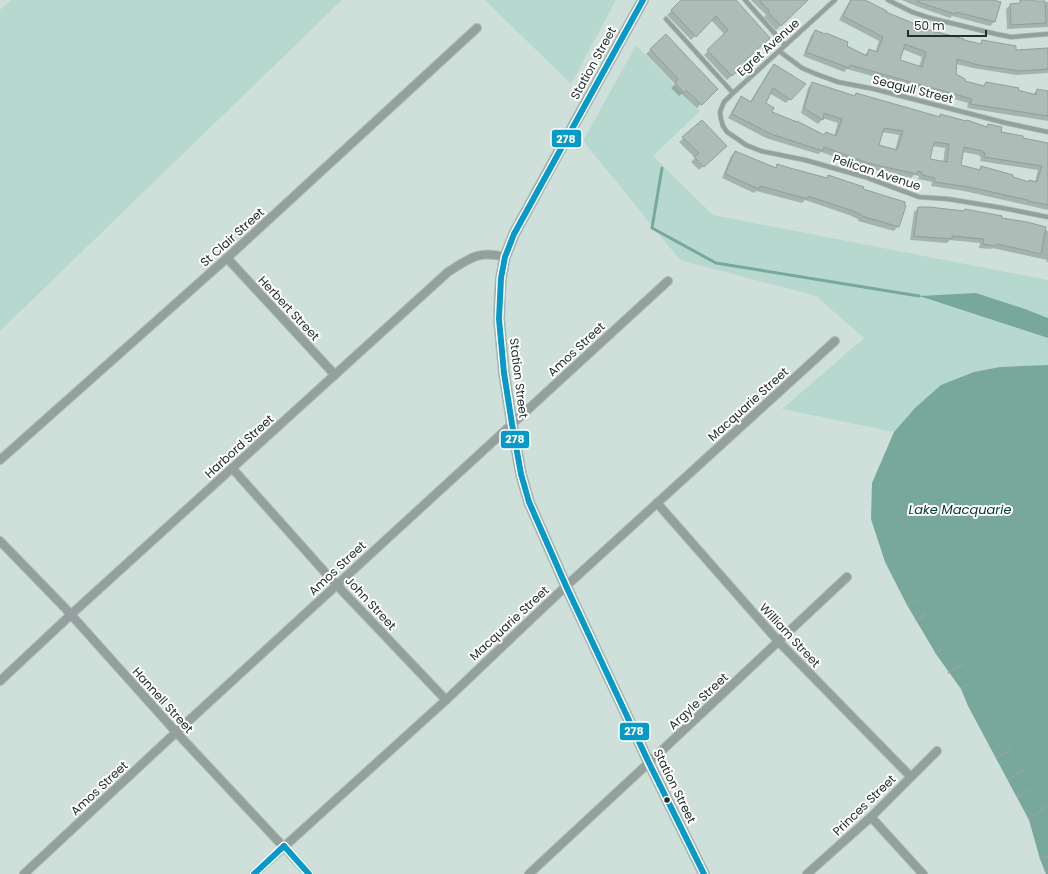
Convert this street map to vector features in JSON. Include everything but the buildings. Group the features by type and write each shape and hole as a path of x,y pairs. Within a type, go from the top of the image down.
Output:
{"street":[{"name":"Station Street","path":"643,0 514,234 505,257 500,293 499,319 504,373 512,424 521,474 529,502 566,586 649,763 704,874"},
{"name":"St Clair Street","path":"0,460 227,258 477,28"},
{"name":"Harbord Street","path":"0,681 448,272 477,255 490,254 505,257"},
{"name":"Herbert Street","path":"227,258 335,375"},
{"name":"Amos Street","path":"24,874 176,732 668,281"},
{"name":"Macquarie Street","path":"254,874 446,700 566,586 835,341"},
{"name":"John Street","path":"232,468 337,585 446,700"},
{"name":"William Street","path":"657,503 778,642 911,777"},
{"name":"Hannell Street","path":"0,541 71,615 176,732 309,874"},
{"name":"Argyle Street","path":"529,874 847,576"},
{"name":"Princes Street","path":"807,874 870,818 937,752"},
{"path":"870,818 923,874"}],"lane":[{"path":"745,0 786,45"},
{"name":"Egret Avenue","path":"720,112 724,102 732,93 835,0"},
{"path":"888,0 912,12 930,18 1011,38 1048,34"},
{"path":"666,19 732,93"},
{"name":"Seagull Street","path":"779,51 802,68 838,82 874,89 1006,123 1048,132"},
{"name":"Pelican Avenue","path":"720,112 721,119 727,132 746,144 761,151 805,160 865,177 919,197 948,199 1048,218"}],"path":[{"path":"907,605 922,598"},
{"path":"916,621 926,612"},
{"path":"936,654 945,646"},
{"path":"948,673 964,663"},
{"path":"961,689 971,683"},
{"path":"996,758 1011,749"},
{"path":"1008,780 1023,770"},
{"path":"1017,797 1030,789"},
{"path":"1029,820 1048,803"},
{"path":"1040,859 1048,856"}],"shaded area":[{"path":"11,0 342,0 0,331 0,10"},
{"path":"485,0 616,0 571,84"},
{"path":"636,45 700,111 653,156 713,215 1048,280 1048,318 1025,309 920,297 1048,338 1048,365 1000,367 915,408 894,432 782,409 864,338 816,296 680,260 583,141"}],"water":[{"path":"976,293 1048,318 1048,338 919,296"},
{"name":"Lake Macquarie","path":"1048,365 1048,874 1046,874 1040,859 1029,820 968,706 961,689 936,654 907,605 885,562 871,519 872,483 894,432 915,408 941,385 974,372 1000,367"}],"waterway":[{"path":"662,168 652,228 716,263 919,296"}],"transit line":[{"name":"278","path":"643,0 514,234 505,257 501,278 499,319 504,373 512,424 521,474 529,502 566,586 649,763 704,874"},
{"name":"278","path":"284,846 309,874"},
{"name":"278","path":"254,874 284,846"}]}
